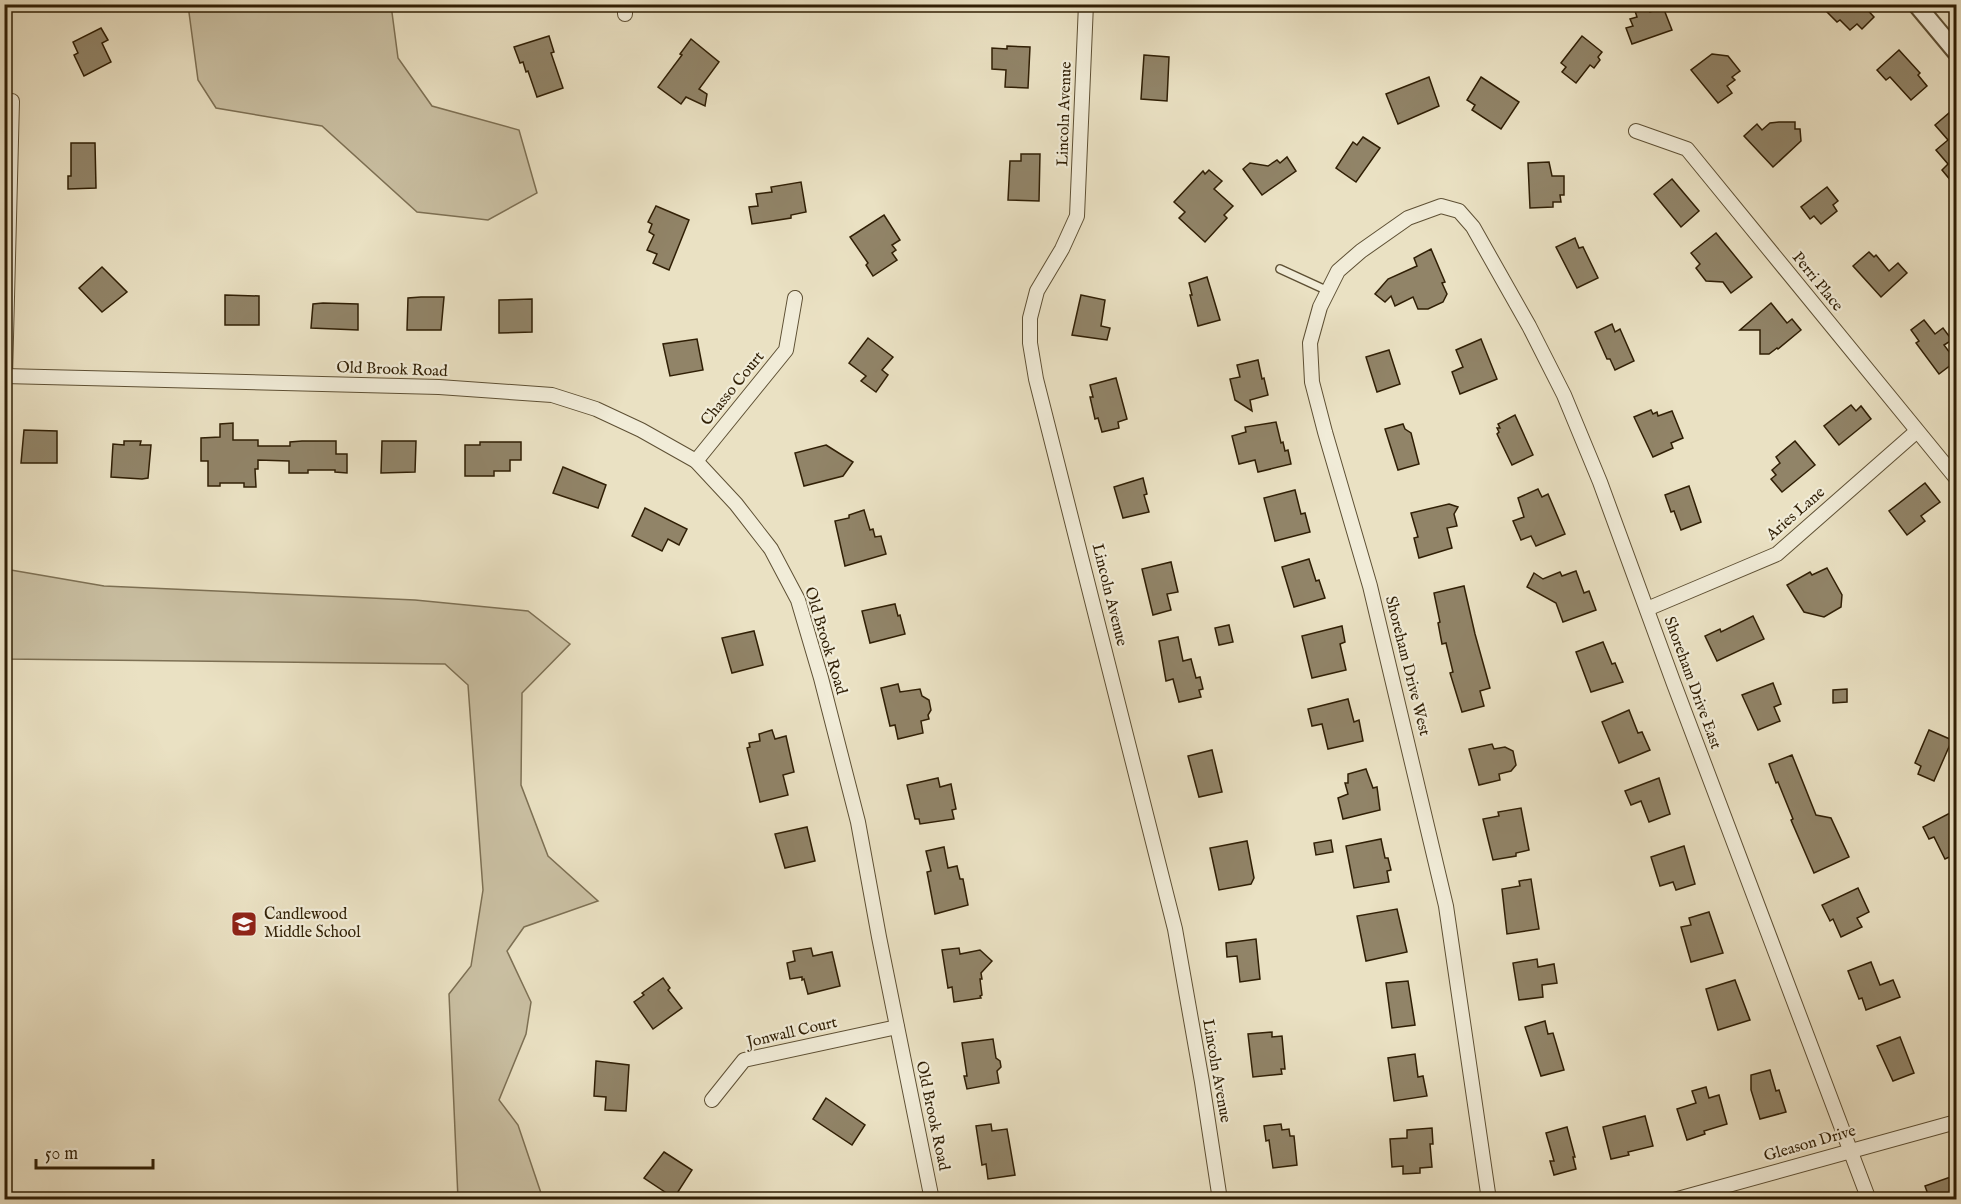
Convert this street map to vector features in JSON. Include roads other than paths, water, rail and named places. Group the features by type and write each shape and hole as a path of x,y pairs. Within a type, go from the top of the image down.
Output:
{"street":[{"name":"Lincoln Avenue","path":"1086,4 1077,216 1062,249 1037,291 1030,318 1030,343 1036,379 1175,929 1220,1200"},
{"path":"1916,4 1954,45"},
{"path":"5,376 12,100"},
{"name":"Perri Place","path":"1636,130 1687,149 1956,478"},
{"name":"Shoreham Drive West","path":"1441,206 1408,218 1361,251 1338,271 1320,307 1310,343 1312,382 1376,608 1446,906 1489,1200"},
{"name":"Shoreham Drive East","path":"1441,206 1459,211 1473,227 1529,326 1564,395 1600,482 1869,1200"},
{"name":"Chasso Court","path":"696,461 786,350 795,298"},
{"name":"Old Brook Road","path":"5,376 439,387 552,395 596,409 696,461 736,504 771,549 798,600 821,678 858,822 932,1200"},
{"name":"Aries Lane","path":"1647,609 1777,554 1917,431"},
{"name":"Jonwall Court","path":"712,1100 744,1060 897,1027"},
{"name":"Gleason Drive","path":"1674,1200 1956,1122"}],"lane":[{"path":"1280,269 1328,291"}],"place":[{"name":"Candlewood Middle School","path":"244,924"}]}
